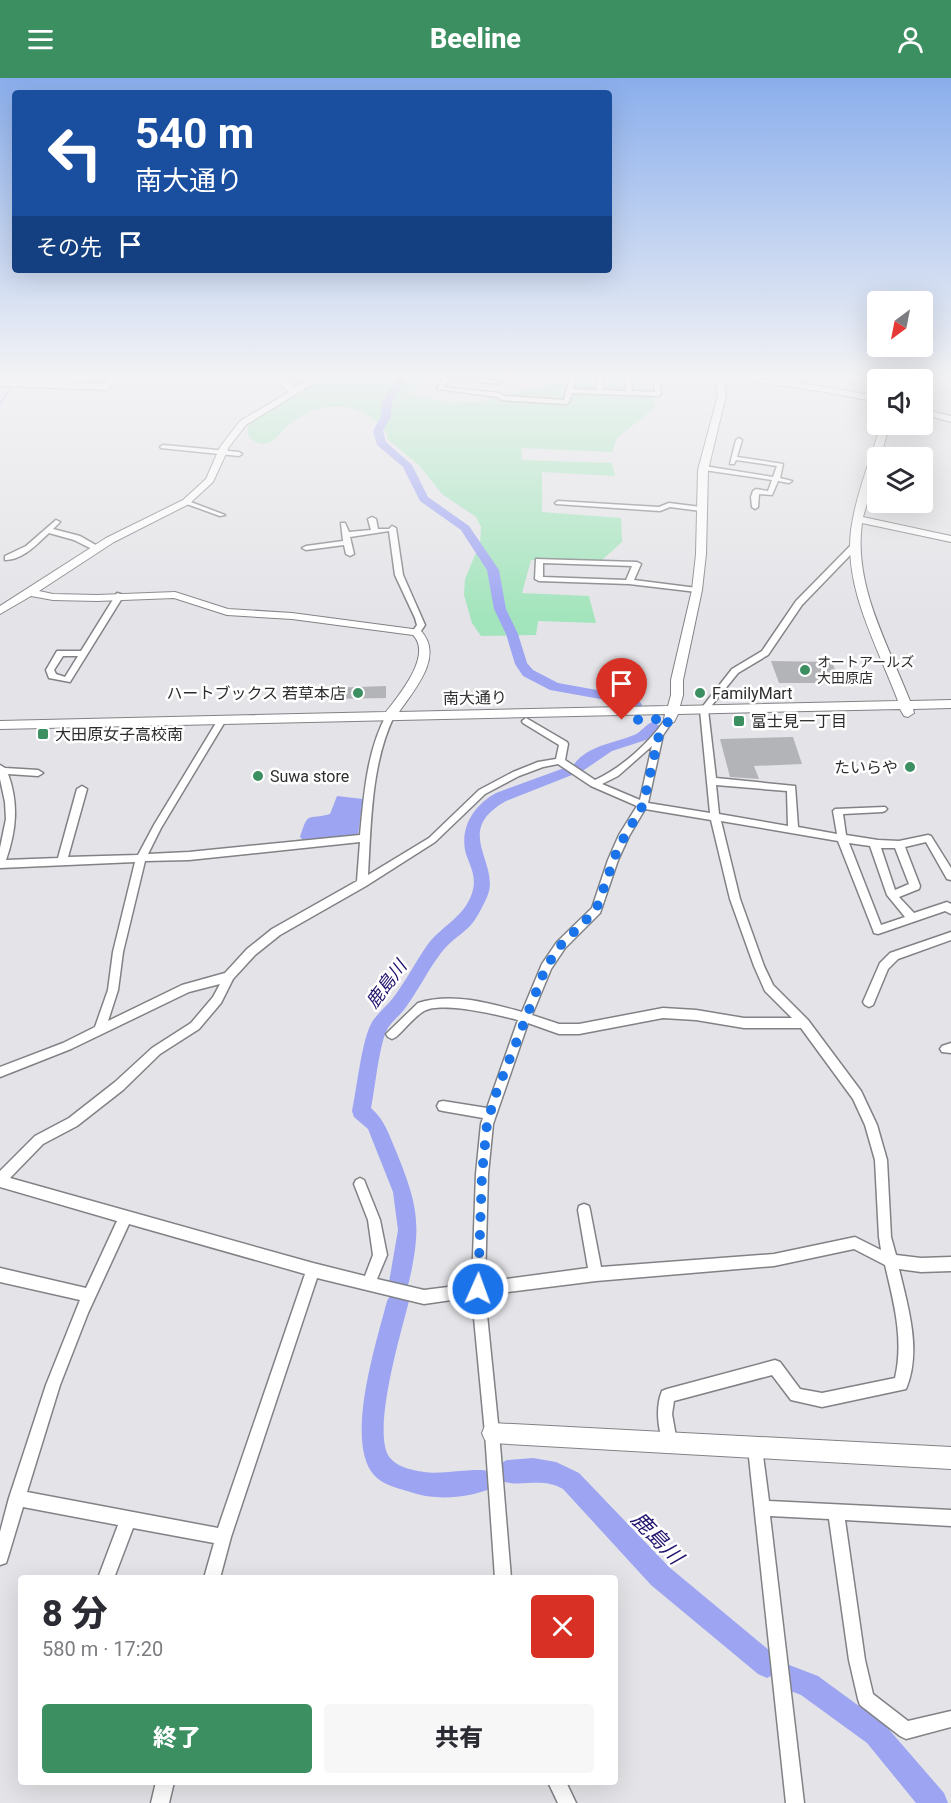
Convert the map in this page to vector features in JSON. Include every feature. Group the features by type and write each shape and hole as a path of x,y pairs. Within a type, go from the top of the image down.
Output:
{"street":[{"path":"0,611 97,548 186,502 210,480 220,458"},
{"path":"594,784 615,774 659,735 672,715 697,590 706,458"},
{"path":"729,472 734,458"},
{"path":"737,458 781,465 770,494 756,491 755,507"},
{"path":"875,458 862,501 855,546 861,585 907,709"},
{"path":"704,468 789,481"},
{"path":"186,502 222,515"},
{"path":"558,503 660,509 669,505 701,509"},
{"path":"372,519 375,531"},
{"path":"860,519 951,539"},
{"path":"8,558 29,548 56,522"},
{"path":"342,524 350,554"},
{"path":"306,548 389,529 399,575 421,625 416,632"},
{"path":"48,530 77,538 97,548"},
{"path":"670,1442 665,1414 667,1396 775,1367 796,1395 822,1400 901,1384 906,1362 904,1317 885,1237 881,1160 872,1125 857,1095 804,1023 769,988 759,966 735,899 715,817 704,714 707,703 735,671 765,653 799,603 855,546"},
{"path":"629,582 637,564 539,561 539,579 629,582 697,590"},
{"path":"29,592 52,597 97,598 120,595 175,595 227,612 292,616 416,632 425,642 425,659 388,720 376,754 362,883"},
{"path":"82,654 120,595"},
{"name":"南大通り","path":"388,720 526,721 907,709 951,705"},
{"name":"南大通り","path":"907,709 951,712"},
{"name":"南大通り","path":"0,732 221,724 672,715"},
{"path":"526,721 564,744 560,761"},
{"name":"南大通り","path":"0,724 221,724"},
{"path":"99,1031 113,990 118,952 141,859 157,827 221,724"},
{"path":"503,1575 478,1289 482,1174 490,1114 525,1017 546,967 561,945 596,910 624,835 643,805 659,735"},
{"path":"951,876 928,838 899,845 874,843 643,805 594,784 560,761 541,765 516,774 482,792 432,840 276,932 251,952 228,977 217,1000 195,1026 156,1051 119,1086 73,1122 39,1140 0,1181 313,1270 424,1297 596,1274 774,1260 855,1243 890,1261 921,1265 951,1264"},
{"path":"38,773 1,770 12,816 0,863 141,859 366,838"},
{"path":"710,781 792,788 793,829"},
{"path":"62,862 82,789"},
{"path":"882,809 838,811 842,838 878,930 947,906 951,910"},
{"path":"874,843 892,895 912,918"},
{"path":"892,895 915,886 899,845"},
{"path":"869,1002 884,966 894,956 951,936"},
{"path":"0,1072 99,1031 186,988 228,977"},
{"path":"392,1034 422,1006 440,1003 487,1007 559,1029 579,1029 663,1013 696,1015 744,1023 804,1023"},
{"path":"443,1106 490,1114"},
{"path":"360,1184 374,1220 380,1255 368,1284"},
{"path":"584,1210 596,1274"},
{"path":"0,1557 53,1385 126,1216"},
{"path":"213,1575 223,1537 313,1270"},
{"path":"0,1275 90,1296"},
{"path":"492,1433 951,1458"},
{"path":"755,1448 795,1803"},
{"path":"17,1498 223,1537"},
{"path":"762,1508 836,1514 951,1518"},
{"path":"836,1514 857,1660 866,1699 906,1730 951,1719"},
{"path":"107,1575 128,1519"},
{"path":"160,1803 164,1785"},
{"path":"558,1785 567,1803"}],"green space":[{"path":"411,458 522,458 612,463 615,476 542,472 542,512 621,518 622,542 602,560 531,560 522,593 589,596 596,623 538,621 536,635 481,636 472,623 464,595 465,579 480,543 481,527 476,517 442,494"}],"water":[{"path":"337,796 363,799 358,835 303,840 300,837 307,819 330,814"}],"building":[{"name":"オートアールズ 大田原店","path":"771,661 832,662 840,683 779,683"},
{"name":"ハートブックス 若草本店","path":"386,686 386,698 330,699 331,688"},
{"path":"793,737 802,764 754,766 759,779 730,777 720,739"}],"waterway":[{"name":"鹿島川","path":"399,458 407,465 424,499 465,528 493,570 500,609 512,634 521,664 528,673 555,687 608,696 635,705"},
{"name":"鹿島川","path":"579,767 607,748 644,736 653,726"},
{"name":"鹿島川","path":"399,1282 408,1230 403,1192 375,1123 361,1111 378,1028 400,1002 435,948 450,931 463,923 480,895 483,878 473,851 473,829 477,818 492,802 501,797 567,772"},
{"name":"鹿島川","path":"398,1301 378,1384 375,1408 373,1430 375,1449 380,1463 394,1475 429,1485 466,1484 484,1480"},
{"name":"鹿島川","path":"507,1472 548,1471 571,1481 660,1576 767,1665"},
{"name":"鹿島川","path":"784,1676 809,1685 876,1734 934,1803"}],"place":[{"name":"オートアールズ 大田原店","path":"805,670"},
{"name":"ハートブックス 若草本店","path":"358,693"},
{"name":"FamilyMart","path":"700,693"},
{"name":"富士見一丁目","path":"739,721"},
{"name":"大田原女子高校南","path":"43,734"},
{"name":"たいらや","path":"910,767"},
{"name":"Suwa store","path":"258,776"}],"route":[{"path":"478,1289 482,1174 487,1124 495,1096 546,967 561,945 596,910 618,848 643,805 659,735 670,719 622,720"}]}
